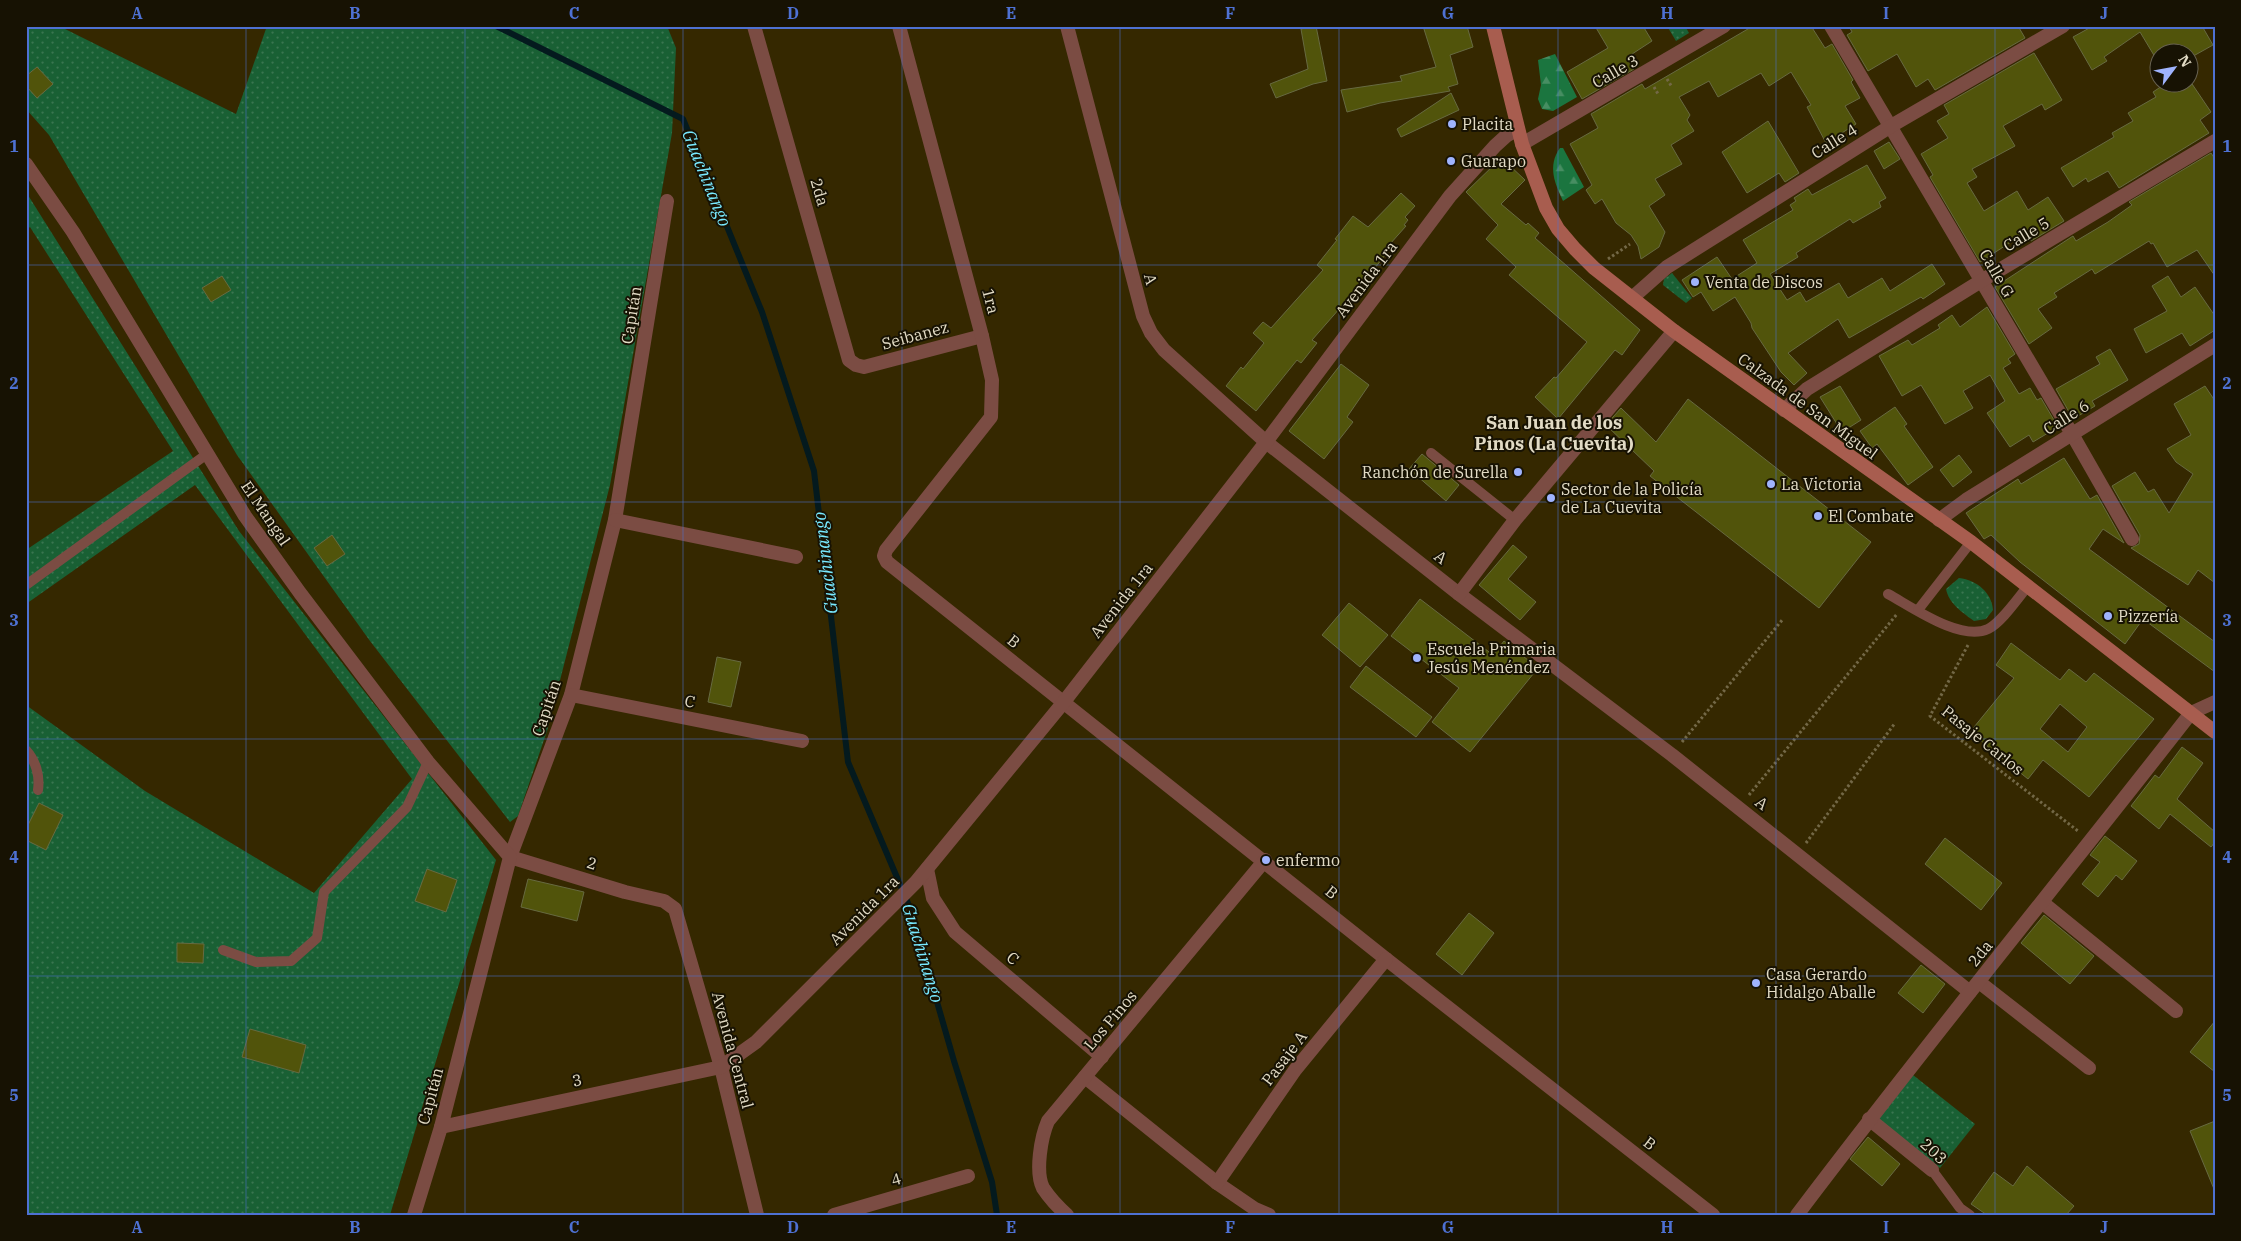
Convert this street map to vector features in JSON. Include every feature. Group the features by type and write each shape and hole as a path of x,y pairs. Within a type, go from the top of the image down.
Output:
{"main road":[{"name":"Calzada de San Miguel","path":"1493,26 1522,144 1546,208 1558,229 1594,268 1674,331 1971,542 2215,732"}],"street":[{"name":"1ra","path":"884,556 886,550 991,417 992,380 982,336 900,26"},
{"name":"A","path":"1067,26 1142,316 1151,333 1164,350 1266,442 1460,594 1672,754 1798,854 1975,987 2089,1068"},
{"name":"Calle 3","path":"1522,144 1724,26"},
{"name":"Calle G","path":"1831,26 2132,539"},
{"name":"Calle 4","path":"1632,298 1667,267 1891,126 2063,26"},
{"name":"2da","path":"758,28 849,360 856,365"},
{"name":"Avenida 1ra","path":"721,1067 756,1042 916,882 1063,703 1266,442 1450,196 1495,146 1506,136 1518,129"},
{"name":"Calle 5","path":"1784,410 1807,389 1981,281 2215,141"},
{"name":"El Mangal","path":"26,164 73,232 245,516 289,578 428,762 510,857"},
{"name":"Capitán","path":"414,1215 441,1127 510,857 571,695 615,520 668,201"},
{"path":"1460,594 1515,520 1674,331"},
{"name":"Seibanez","path":"856,365 864,367 982,336"},
{"name":"Calle 6","path":"1938,520 1966,500 2215,346"},
{"path":"615,520 796,557"},
{"name":"B","path":"884,556 887,562 1063,703 1265,860 1386,959 1713,1215"},
{"name":"C","path":"571,695 802,741"},
{"path":"2191,712 2215,702"},
{"name":"2da","path":"1797,1215 1869,1119 2043,903 2191,712"},
{"name":"2","path":"510,857 625,892 664,901"},
{"name":"Los Pinos","path":"1067,1215 1043,1187 1039,1164 1044,1131 1048,1121 1265,860"},
{"name":"C","path":"927,869 933,898 955,932 1102,1057"},
{"name":"Avenida Central","path":"664,901 675,909 721,1067 757,1215"},
{"path":"2043,903 2176,1011"},
{"name":"Pasaje A","path":"1217,1183 1295,1070 1386,959"},
{"name":"3","path":"441,1127 721,1067"},
{"path":"1085,1077 1217,1183 1255,1209 1269,1215"},
{"name":"203","path":"1869,1119 1932,1170"},
{"name":"4","path":"834,1215 968,1176"}],"lane":[{"path":"1431,453 1515,520"},
{"path":"26,585 207,454"},
{"path":"1918,610 1971,542"},
{"path":"1888,594 1957,630 1974,633 1989,628 2028,586"},
{"path":"26,750 32,756 39,778 38,790"},
{"path":"223,950 256,962 291,961 317,938 324,892 407,807 428,762"},
{"name":"203","path":"1932,1170 1960,1208 1970,1215"}],"path":[{"path":"1668,80 1672,87"},
{"path":"1656,90 1658,94"},
{"path":"1594,268 1630,244"},
{"path":"1739,807 1905,604"},
{"path":"1672,754 1784,619"},
{"name":"Pasaje Carlos","path":"1974,633 1930,716 2091,841"},
{"path":"1798,854 1895,723"}],"green space":[{"path":"26,26 59,26 236,114 267,26 667,26 676,48 672,133 610,485 547,731 518,816 510,822 370,641 237,455 49,135 26,109"},
{"path":"1667,26 1685,26 1689,33 1676,41"},
{"path":"1555,54 1577,97 1553,111 1542,109 1538,99 1541,85 1538,60"},
{"path":"1560,148 1563,148 1584,187 1563,201 1555,182 1553,168"},
{"path":"26,192 239,531 496,860 390,1215 26,1215 26,705 145,791 314,893 412,779 195,485 26,604 26,550 173,451 30,227 26,230"},
{"path":"1672,273 1692,298 1686,303 1663,285 1664,279"},
{"path":"1959,578 1972,581 1987,593 1993,610 1986,619 1974,621 1950,599 1946,589"},
{"path":"1913,1075 1975,1124 1940,1168 1878,1120"}],"building":[{"path":"1316,26 1327,81 1313,84 1276,98 1270,84 1308,69 1301,29"},
{"path":"1423,26 1467,26 1473,47 1450,55 1458,84 1448,87 1450,91 1380,103 1347,112 1341,90 1402,81 1400,76 1436,67"},
{"path":"1595,26 1643,26 1652,41 1629,56 1634,69 1582,99 1567,72 1608,48"},
{"path":"1753,26 1811,26 1825,48 1832,44 1853,80 1851,82 1860,98 1845,106 1856,124 1826,143 1807,107 1811,105 1791,72 1769,86 1761,73 1718,97 1709,81 1679,97 1690,115 1687,120 1694,131 1671,145 1682,164 1655,179 1665,195 1649,206 1665,232 1659,247 1641,259 1638,246 1631,235 1616,223 1602,199 1595,204 1586,190 1592,185 1570,144 1598,128 1591,114 1642,84 1645,89"},
{"path":"1849,26 2018,26 2025,38 1935,90 1928,79 1916,87 1897,54 1868,71 1847,35 1852,32"},
{"path":"2093,26 2202,26 2213,45 2198,53 2198,42 2148,42 2148,45 2140,32 2104,57 2107,61 2092,70 2073,37"},
{"path":"2034,53 2062,100 2045,110 2042,104 2003,126 2015,146 1972,169 1977,177 1967,183 1984,211 2017,191 2028,210 2048,197 2064,221 2031,241 2025,233 1980,262 1930,177 1933,175 1921,154 1948,138 1937,121 1949,114 1944,105"},
{"path":"37,67 53,84 37,98 26,86 26,76"},
{"path":"2153,92 2197,92 2211,112 2200,120 2209,133 2119,188 2108,171 2088,182 2086,178 2073,187 2061,168 2114,137 2112,133 2133,121 2128,113 2156,97"},
{"path":"1451,93 1459,110 1401,137 1397,129"},
{"path":"1768,121 1799,173 1785,182 1779,173 1747,193 1722,152"},
{"path":"1889,142 1900,159 1884,169 1874,151"},
{"path":"2211,153 2215,159 2215,276 2197,250 2167,267 2153,243 2151,244 2149,241 2095,274 2092,269 2054,293 2057,297 2038,309 2052,328 2029,344 1995,287 2073,236 2076,241 2108,222 2132,205 2129,202"},
{"path":"1497,162 1503,169 1508,164 1525,180 1501,204 1526,225 1528,223 1539,233 1535,238 1640,330 1622,355 1615,350 1558,419 1535,397 1554,377 1556,378 1587,342 1509,275 1516,267 1486,239 1498,225 1466,192"},
{"path":"1867,165 1886,198 1879,202 1881,207 1853,223 1850,219 1796,253 1798,257 1770,274 1787,300 1800,292 1806,302 1839,283 1848,298 1882,278 1890,291 1932,264 1945,284 1923,299 1921,297 1849,338 1838,319 1788,353 1807,373 1794,385 1781,372 1752,328 1751,323 1735,297 1713,311 1701,292 1693,297 1682,280 1717,257 1732,279 1757,263 1743,240 1793,210 1790,205 1796,201 1794,198 1808,189 1812,195"},
{"path":"1401,193 1415,206 1405,217 1408,220 1404,225 1406,226 1390,244 1392,246 1375,268 1312,340 1317,343 1301,363 1297,360 1256,411 1226,386 1264,343 1253,333 1263,322 1271,328 1323,270 1317,265 1353,216 1368,227"},
{"path":"222,276 231,290 211,302 202,288"},
{"path":"2168,276 2181,297 2195,287 2215,316 2215,330 2190,346 2182,333 2146,353 2134,329 2167,311 2152,286"},
{"path":"1987,307 2015,354 2008,359 2011,363 2003,368 2019,394 2030,388 2037,400 2041,398 2058,427 2033,442 2029,435 2010,447 1987,413 2005,401 1990,375 1963,391 1973,408 1945,424 1921,385 1902,396 1879,356 1908,340 1912,345 1940,328 1938,325 1952,315 1960,327"},
{"path":"2110,349 2128,380 2092,401 2095,406 2073,419 2056,389 2100,364 2096,357"},
{"path":"1341,364 1369,385 1347,417 1353,422 1324,459 1289,431"},
{"path":"1840,386 1861,420 1842,432 1820,397"},
{"path":"2205,386 2215,401 2215,583 2198,570 2188,585 2131,548 2139,544 2140,535 2112,486 2135,472 2148,492 2154,489 2169,513 2193,474 2176,462 2167,449 2191,435 2174,404"},
{"path":"1688,399 1871,542 1819,608 1650,476 1654,471 1606,425 1621,408 1656,442"},
{"path":"1895,407 1907,424 1904,426 1933,467 1908,485 1877,444 1872,448 1860,431"},
{"path":"1422,454 1459,485 1446,501 1409,469"},
{"path":"1959,455 1972,472 1953,487 1940,470"},
{"path":"2064,458 2090,499 2097,495 2124,543 2103,529 2089,549 2215,642 2215,672 2143,619 2125,644 2020,562 1991,535 1984,539 1966,513 2018,479 2021,484"},
{"path":"332,535 345,554 327,566 314,548"},
{"path":"1513,545 1527,557 1508,579 1536,602 1520,620 1479,585"},
{"path":"1420,599 1493,655 1504,641 1538,668 1470,752 1432,722 1459,688 1391,636"},
{"path":"1349,603 1388,635 1360,667 1322,635"},
{"path":"2011,643 2060,680 2069,669 2086,682 2094,673 2154,719 2089,797 2043,760 2028,779 1970,732 2014,678 1996,665","holes":["2060,704 2087,727 2068,752 2040,729"]},
{"path":"717,657 741,662 731,707 708,702"},
{"path":"1366,666 1432,717 1416,737 1350,687"},
{"path":"2182,747 2203,763 2177,799 2215,832 2215,842 2211,847 2170,814 2159,829 2131,806 2155,775 2159,778"},
{"path":"39,803 63,815 46,850 26,840 26,829"},
{"path":"2105,836 2137,861 2122,880 2116,875 2098,897 2082,884 2100,862 2090,855"},
{"path":"1945,838 2002,883 1981,910 1925,864"},
{"path":"427,869 457,880 446,912 415,901"},
{"path":"528,879 584,892 577,921 521,907"},
{"path":"1469,913 1494,933 1462,975 1436,954"},
{"path":"2044,915 2094,956 2070,984 2021,943"},
{"path":"177,943 204,944 203,963 177,962"},
{"path":"1921,965 1945,984 1923,1013 1898,993"},
{"path":"2215,1021 2215,1072 2190,1052"},
{"path":"250,1029 306,1045 299,1073 242,1057"},
{"path":"2215,1121 2215,1189 2214,1189 2190,1131"},
{"path":"1868,1137 1900,1164 1882,1186 1850,1159"},
{"path":"2027,1166 2074,1206 2066,1215 1987,1215 1971,1204 1994,1172 2013,1186"}],"waterway":[{"name":"Guachinango","path":"496,26 683,119 762,312 814,471 848,762 910,908 954,1061 992,1182 997,1215"}],"place":[{"name":"Placita","path":"1452,124"},
{"name":"Guarapo","path":"1451,161"},
{"name":"Venta de Discos","path":"1695,282"},
{"name":"Ranchón de Surella","path":"1518,472"},
{"name":"La Victoria","path":"1771,484"},
{"name":"Sector de la Policía de La Cuevita","path":"1551,498"},
{"name":"El Combate","path":"1818,516"},
{"name":"Pizzería","path":"2108,616"},
{"name":"Escuela Primaria Jesús Menéndez","path":"1417,658"},
{"name":"enfermo","path":"1266,860"},
{"name":"Casa Gerardo Hidalgo Aballe","path":"1756,983"}],"district":[{"name":"San Juan de los Pinos (La Cuevita)","path":"1554,432"}]}
